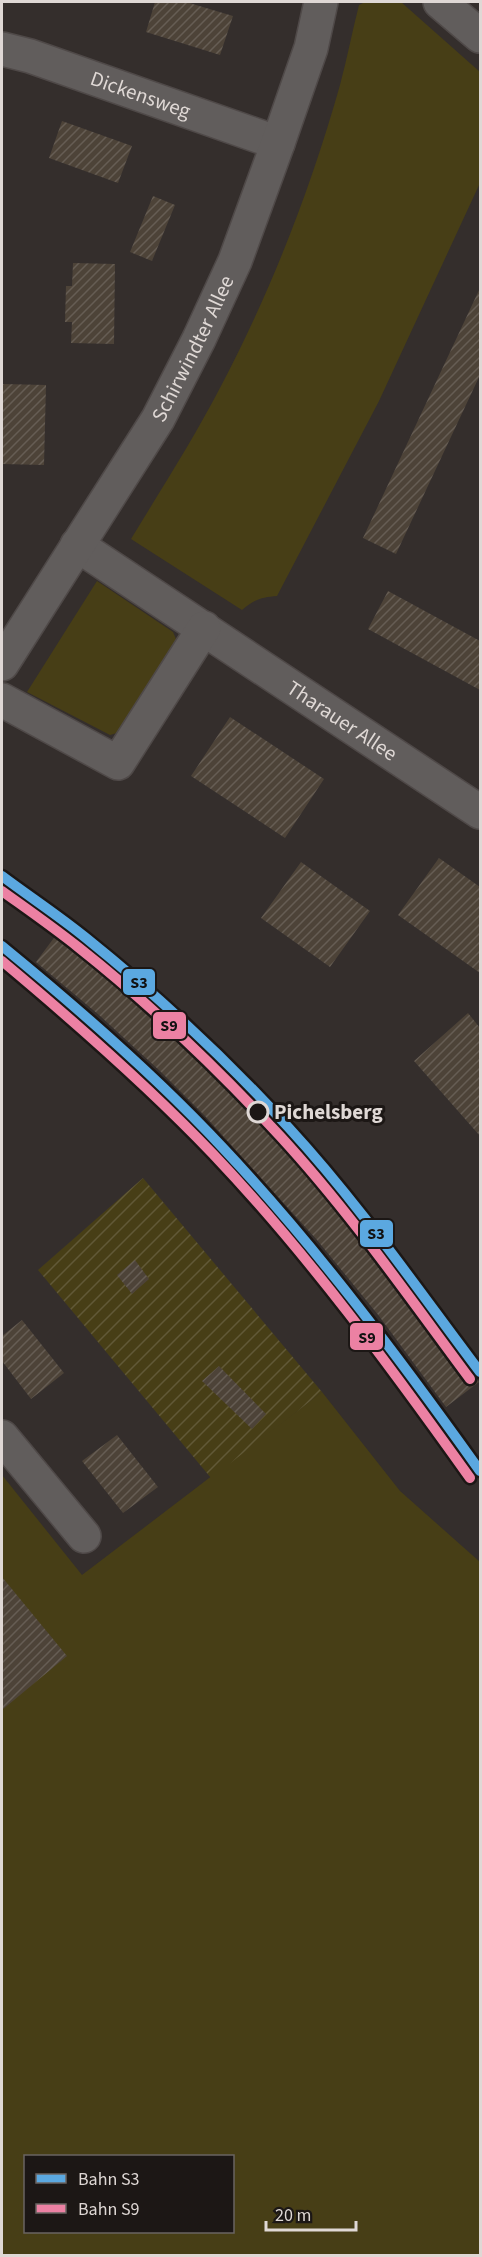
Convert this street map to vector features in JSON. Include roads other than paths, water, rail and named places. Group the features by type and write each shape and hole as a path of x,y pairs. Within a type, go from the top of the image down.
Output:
{"street":[{"name":"Schirwindter Allee","path":"2,664 159,419 199,339 235,261 278,143 311,48 321,2"},
{"path":"441,2 480,36"},
{"name":"Dickensweg","path":"2,49 30,56 278,143"},
{"name":"Tharauer Allee","path":"77,545 480,812"},
{"path":"2,700 118,763 204,628"},
{"path":"2,1437 84,1536"}],"rail line":[{"name":"S3","path":"2,876 76,930 217,1053 315,1157 340,1187 480,1372"},
{"name":"S9","path":"2,891 69,940 131,991 208,1062 280,1136 331,1194 470,1379"},
{"name":"S3","path":"2,946 88,1018 143,1069 197,1121 258,1186 357,1305 480,1471"},
{"name":"S9","path":"2,961 136,1079 188,1128 248,1192 347,1312 470,1478"}],"place":[{"name":"Pichelsberg","path":"258,1112"}]}
